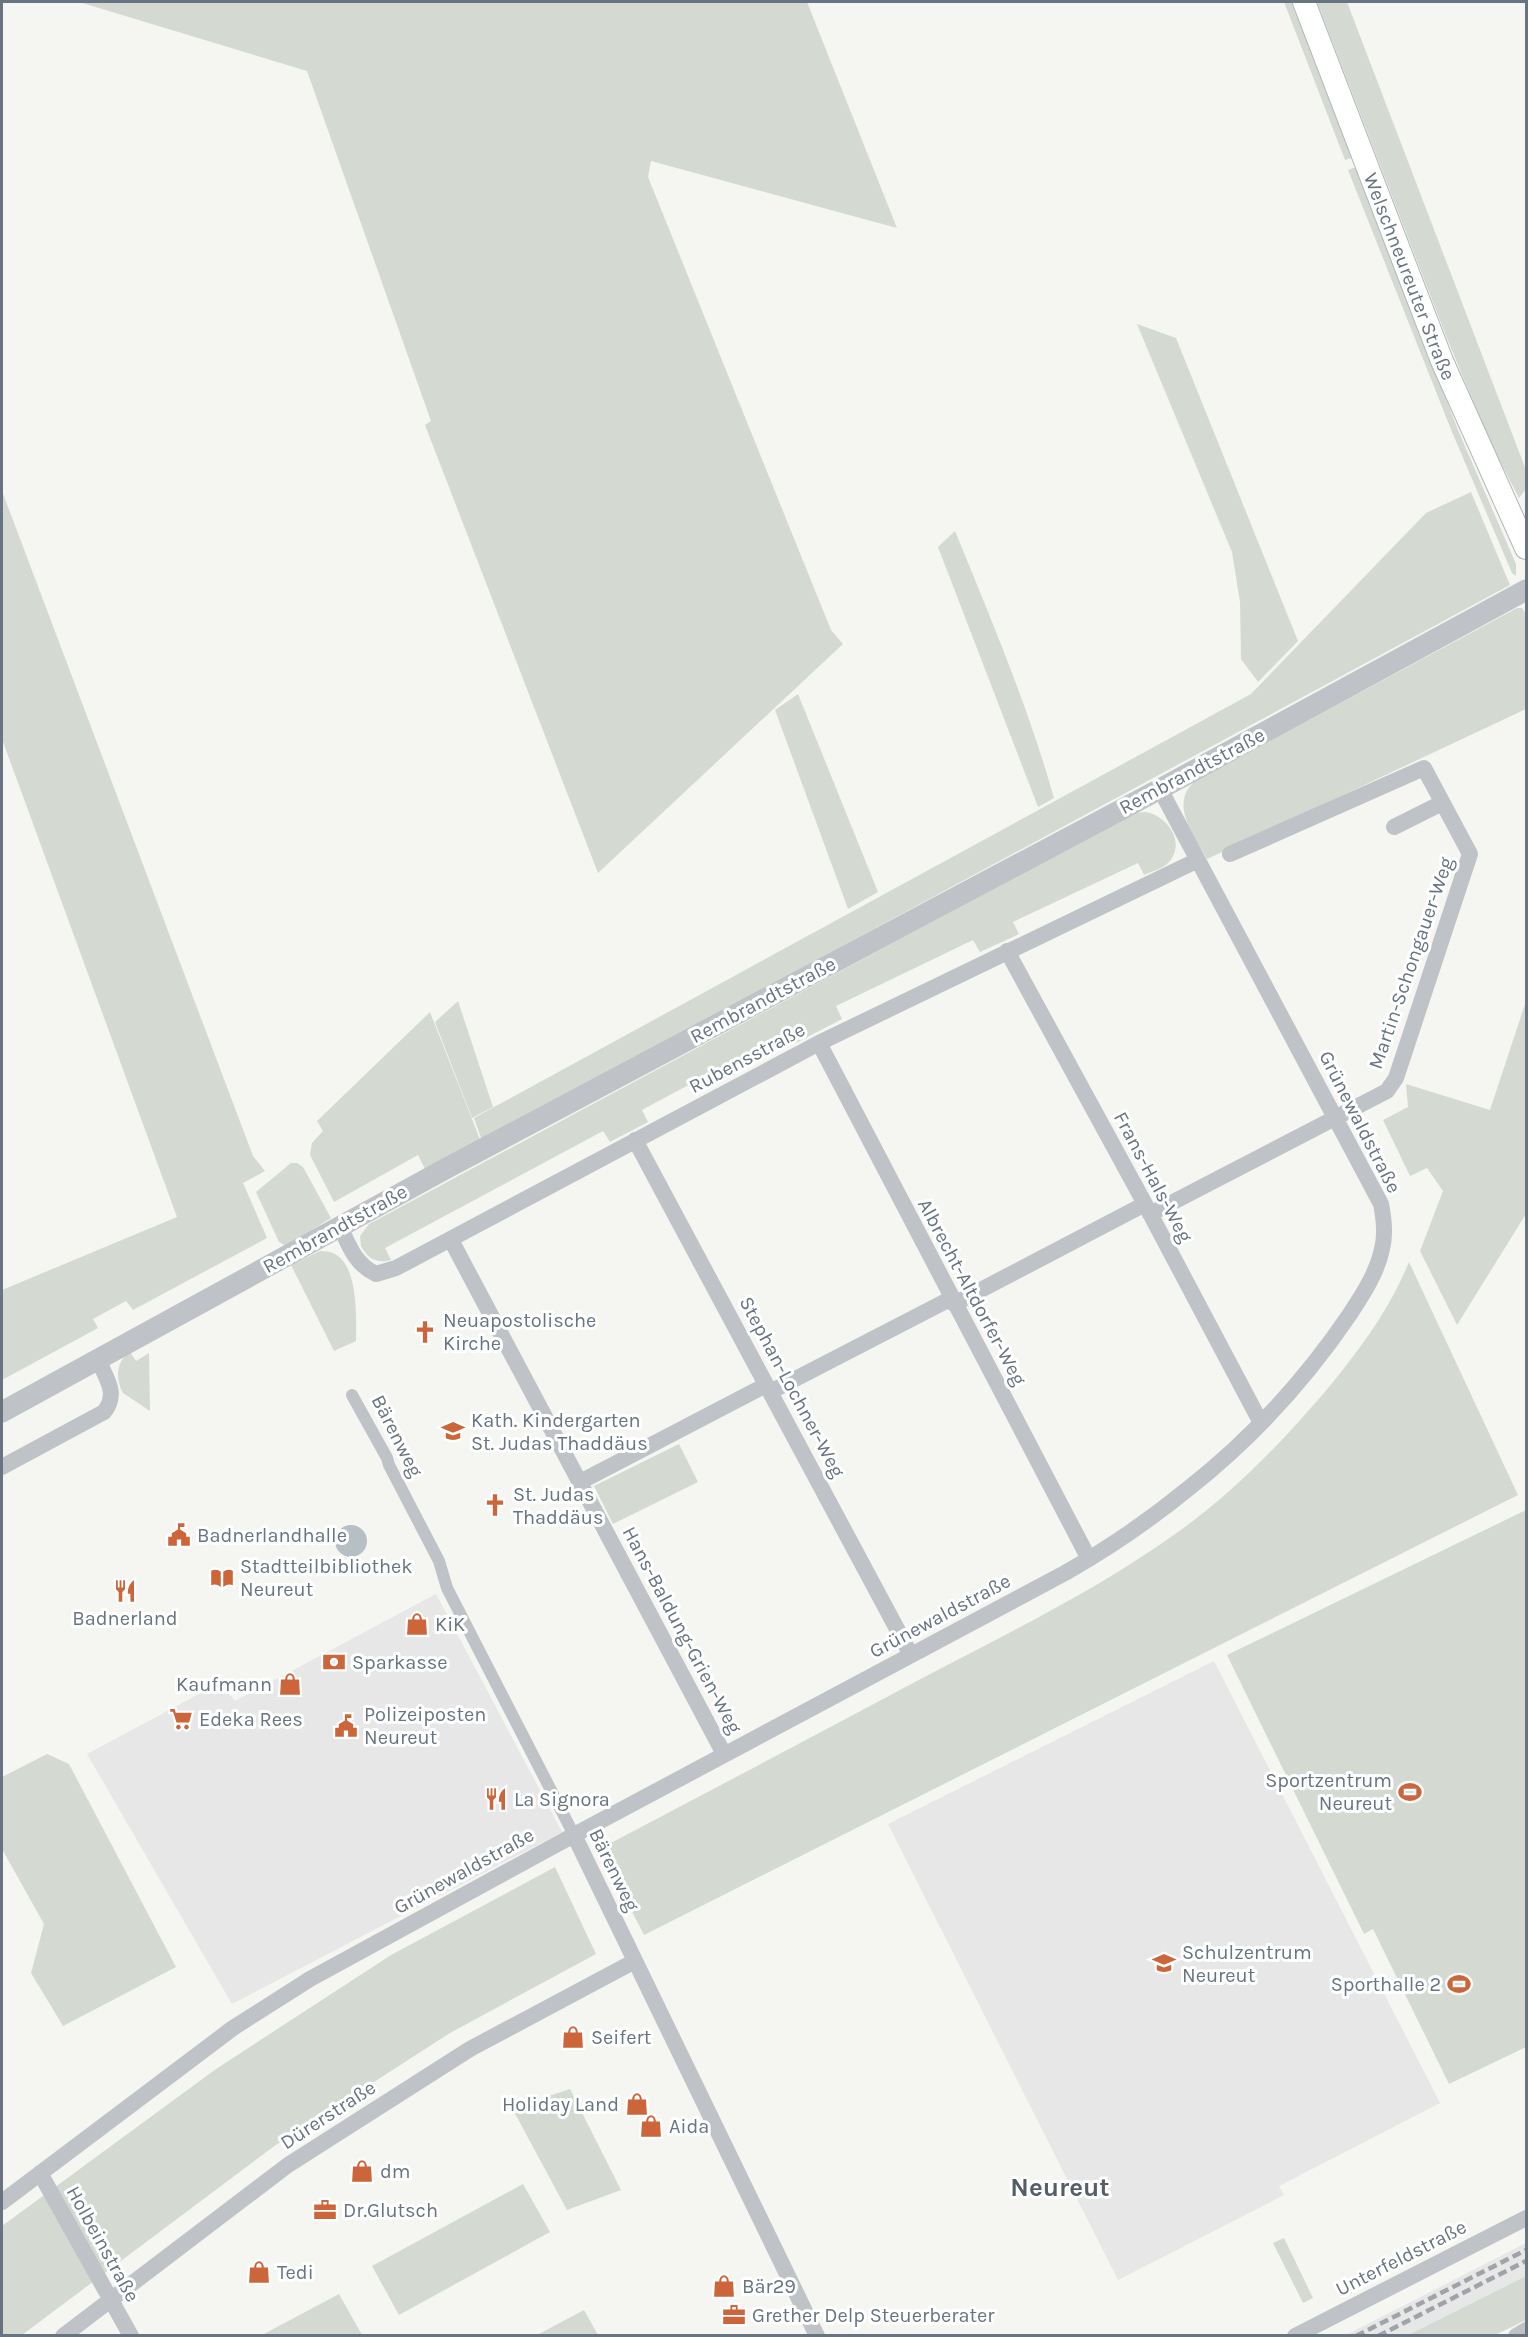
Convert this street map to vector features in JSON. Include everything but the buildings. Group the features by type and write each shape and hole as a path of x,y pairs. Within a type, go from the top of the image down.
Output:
{"main road":[{"name":"Welschneureuter Straße","path":"1304,2 1442,361 1527,548"}],"street":[{"name":"Rembrandtstraße","path":"2,1412 340,1226 1160,789 1527,590"},
{"name":"Martin-Schongauer-Weg","path":"580,1482 768,1389 1336,1118 1387,1091 1396,1078 1470,854 1424,768 1230,854"},
{"name":"Grünewaldstraße","path":"2,2202 262,2008 310,1979 1089,1559 1138,1527 1190,1488 1261,1423 1301,1379 1335,1336 1372,1276 1383,1248 1384,1218 1381,1204 1160,789"},
{"path":"1394,827 1443,803"},
{"name":"Rubensstraße","path":"340,1226 355,1259 376,1274 396,1268 819,1043 1198,860"},
{"name":"Frans-Hals-Weg","path":"1007,951 1148,1209 1261,1423"},
{"name":"Albrecht-Altdorfer-Weg","path":"819,1043 1089,1559"},
{"name":"Stephan-Lochner-Weg","path":"635,1140 911,1655"},
{"name":"Hans-Baldung-Grien-Weg","path":"451,1240 724,1754"},
{"path":"2,1467 104,1412 112,1399 98,1359"},
{"name":"Bärenweg","path":"352,1395 387,1458 438,1561 447,1588 574,1835 817,2336"},
{"name":"Dürerstraße","path":"63,2336 298,2158 470,2049 635,1960"},
{"name":"Holbeinstraße","path":"39,2174 130,2336"},
{"name":"Unterfeldstraße","path":"1295,2336 1527,2218"},
{"path":"1516,2336 1527,2330"}],"shaded area":[{"path":"79,2 807,2 897,228 651,161 648,177 831,630 843,644 598,873 425,425 431,421 307,71"},
{"path":"1284,2 1292,2 1352,158 1345,160"},
{"path":"1317,2 1347,2 1526,470 1526,489 1519,498 1491,444 1448,341"},
{"path":"1356,167 1458,430 1516,564 1516,576 1512,573 1452,432 1348,170"},
{"path":"1137,324 1176,338 1298,641 1258,682 1241,659 1240,602 1232,552"},
{"path":"2,491 253,1156 265,1171 243,1183 267,1238 133,1310 126,1301 93,1319 98,1328 2,1380 2,1290 177,1217 2,739"},
{"path":"1471,492 1510,585 482,1141 474,1118 1251,694 1426,513"},
{"path":"955,531 1008,663 1044,764 1054,798 1038,807 938,547"},
{"path":"1517,608 1522,608 1526,614 1526,709 1207,859 1191,831 1184,810 1187,791 1194,782"},
{"path":"798,694 878,892 848,909 775,710"},
{"path":"1146,812 1161,819 1172,831 1175,839 1174,855 1160,868 1144,875 1138,863 1013,922 1019,934 980,952 973,940 836,1006 842,1019 794,1044 787,1032 642,1110 648,1122 610,1142 603,1131 385,1248 391,1260 373,1259 361,1246 360,1236 369,1224 1135,813"},
{"path":"458,1001 493,1107 472,1118 435,1022"},
{"path":"1526,1001 1526,1214 1457,1325 1420,1251 1443,1191 1427,1168 1410,1176 1383,1120 1408,1107 1406,1084 1490,1110"},
{"path":"430,1012 481,1142 425,1169 418,1155 334,1202 310,1155 312,1143 323,1131 317,1121"},
{"path":"291,1163 297,1163 303,1167 331,1218 286,1246 279,1242 256,1192"},
{"path":"320,1251 333,1253 342,1260 349,1271 353,1285 356,1341 334,1351 291,1265"},
{"path":"1409,1262 1518,1495 644,1935 605,1859 611,1843 1049,1612 1115,1574 1178,1532 1218,1501 1255,1467 1324,1393 1372,1330"},
{"path":"130,1352 136,1361 149,1353 150,1411 123,1393 120,1388 118,1371 122,1360"},
{"path":"679,1444 698,1482 613,1524 594,1486"},
{"name":"Sportzentrum Neureut","path":"1526,1510 1526,2047 1449,2084 1373,1929 1364,1934 1227,1655"},
{"path":"351,1525 363,1529 367,1541 363,1553 351,1557 339,1553 335,1541 339,1529"},
{"path":"436,1594 562,1832 232,2004 87,1754 214,1686 235,1701"},
{"name":"Schulzentrum Neureut","path":"1214,1661 1440,2103 1279,2186 1284,2195 1118,2280 888,1824"},
{"path":"47,1754 69,1764 176,1967 63,2026 31,1973 44,1924 2,1849 2,1777"},
{"path":"555,1867 596,1954 450,2033 273,2147 22,2335 2,2335 2,2226 216,2069 391,1955"},
{"path":"570,2089 621,2190 567,2210 512,2108"},
{"path":"523,2184 550,2232 399,2315 372,2266"},
{"path":"1284,2238 1313,2298 1303,2303 1273,2243"},
{"path":"1526,2243 1526,2276 1408,2335 1344,2336"},
{"path":"1526,2276 1526,2320 1495,2335 1408,2335"},
{"path":"339,2294 362,2335 262,2335"},
{"path":"584,2310 598,2335 537,2335"}],"railway":[{"path":"1356,2336 1526,2250"},
{"path":"1378,2336 1526,2261"}],"place":[{"name":"Neuapostolische Kirche","path":"425,1332"},
{"name":"Kath. Kindergarten St. Judas Thaddäus","path":"453,1431"},
{"name":"St. Judas Thaddäus","path":"495,1505"},
{"name":"Badnerlandhalle","path":"179,1535"},
{"name":"Stadtteilbibliothek Neureut","path":"222,1578"},
{"name":"Badnerland","path":"125,1591"},
{"name":"KiK","path":"417,1624"},
{"name":"Sparkasse","path":"334,1662"},
{"name":"Kaufmann","path":"290,1684"},
{"name":"Edeka Rees","path":"181,1719"},
{"name":"Polizeiposten Neureut","path":"346,1726"},
{"name":"Sportzentrum Neureut","path":"1410,1792"},
{"name":"La Signora","path":"496,1799"},
{"name":"Schulzentrum Neureut","path":"1164,1963"},
{"name":"Sporthalle 2","path":"1459,1984"},
{"name":"Seifert","path":"573,2037"},
{"name":"Holiday Land","path":"637,2104"},
{"name":"Aida","path":"651,2126"},
{"name":"dm","path":"362,2171"},
{"name":"Dr.Glutsch","path":"325,2210"},
{"name":"Tedi","path":"259,2272"},
{"name":"Bär29","path":"724,2286"},
{"name":"Grether Delp Steuerberater","path":"734,2315"}],"district":[{"name":"Neureut","path":"1060,2187"}]}
